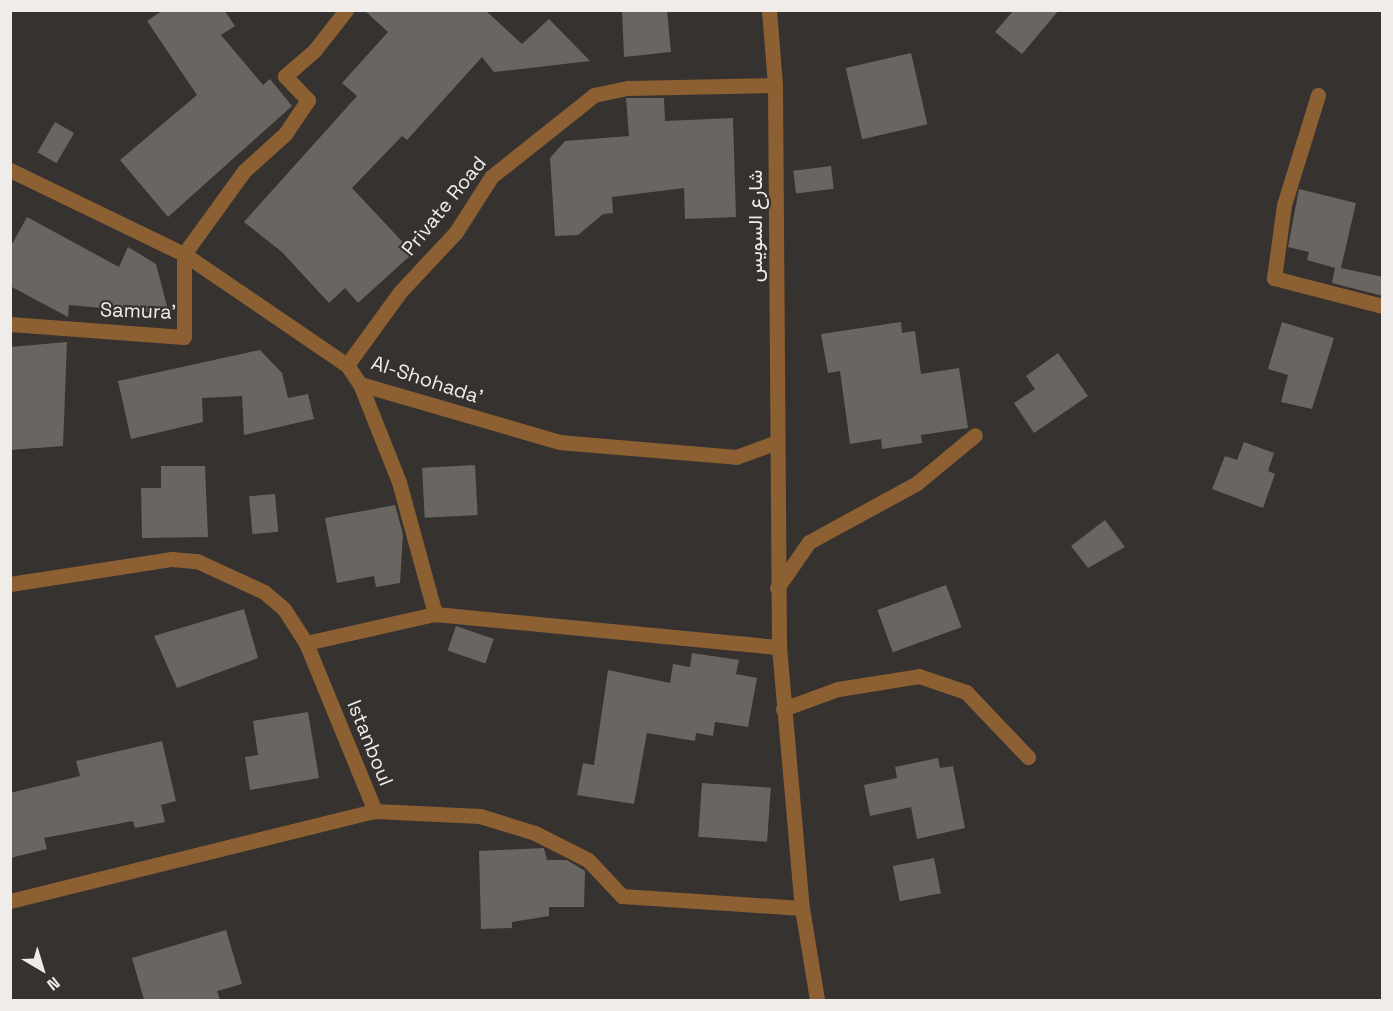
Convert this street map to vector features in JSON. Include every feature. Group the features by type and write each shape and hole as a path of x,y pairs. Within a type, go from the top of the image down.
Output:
{"street":[{"path":"184,254 244,171 285,134 308,100 285,76 314,51 346,10"},
{"name":"شارع السويس","path":"769,10 775,85 779,647 802,908 818,1000"},
{"name":"Private Road","path":"347,365 400,292 456,232 490,177 594,95 628,88 775,85"},
{"path":"1318,95 1284,205 1274,278 1383,306"},
{"name":"Al-Shohada'","path":"10,171 184,254 347,365 360,384 559,442 736,457 777,442"},
{"name":"Samura'","path":"10,324 184,337 184,254"},
{"path":"360,384 399,482 435,614"},
{"path":"777,588 809,542 917,483 975,435"},
{"name":"Istanboul","path":"10,584 172,559 197,561 264,592 284,609 306,643 375,811 480,816 535,832 588,860 624,896 802,908"},
{"path":"306,643 435,614 779,647"},
{"path":"783,709 838,689 919,676 966,692 1028,757"},
{"path":"10,901 375,811"}],"building":[{"path":"163,10 224,10 235,26 221,35 263,85 270,79 292,106 168,217 120,160 197,95 147,21"},
{"path":"364,10 485,10 522,44 549,19 590,61 494,72 482,57 407,140 402,136 352,188 413,253 358,303 345,288 329,303 282,252 244,222 357,96 342,83 388,32"},
{"path":"622,10 667,10 671,52 624,57"},
{"path":"1014,10 1059,10 1022,54 995,32"},
{"path":"911,53 927,124 862,139 846,68"},
{"path":"626,98 664,98 665,121 733,118 736,217 685,219 684,188 612,197 613,213 603,214 578,235 555,236 550,158 565,141 629,136"},
{"path":"55,122 74,133 57,163 38,152"},
{"path":"831,166 834,189 796,193 793,171"},
{"path":"1299,189 1356,203 1341,268 1383,277 1383,296 1332,283 1335,268 1307,260 1309,252 1288,247"},
{"path":"27,217 119,267 128,247 156,264 169,314 69,305 68,317 10,286 10,248"},
{"path":"901,322 902,333 915,331 921,374 959,368 968,428 921,435 922,443 882,449 881,439 850,444 840,371 828,373 821,334"},
{"path":"1282,322 1334,338 1312,409 1281,402 1288,375 1268,369"},
{"path":"67,342 63,446 10,450 10,347"},
{"path":"260,350 282,373 288,398 308,394 314,419 244,435 242,396 202,398 203,422 131,439 118,381"},
{"path":"1058,353 1088,396 1034,433 1014,403 1035,389 1026,376"},
{"path":"1244,442 1274,453 1268,471 1275,474 1263,508 1212,489 1225,456 1237,460"},
{"path":"475,465 478,515 425,518 422,468"},
{"path":"161,466 205,466 208,537 142,538 141,488 161,488"},
{"path":"275,494 278,532 252,534 249,496"},
{"path":"395,505 403,534 400,583 376,587 374,576 337,583 325,518"},
{"path":"1105,520 1125,547 1088,568 1071,546"},
{"path":"946,585 961,627 893,652 877,610"},
{"path":"244,609 258,658 177,688 154,636"},
{"path":"456,626 494,639 485,664 448,651"},
{"path":"692,653 739,660 736,674 757,678 748,727 715,722 713,736 696,733 695,741 647,733 634,804 577,795 583,763 594,765 608,670 670,683 673,664 690,667"},
{"path":"308,712 319,778 250,790 245,757 258,755 253,721"},
{"path":"162,741 176,801 161,805 165,822 135,828 133,821 44,838 47,849 10,858 10,793 80,776 76,761"},
{"path":"938,758 940,768 953,766 965,828 917,839 911,807 870,816 864,785 897,778 895,767"},
{"path":"702,783 771,788 767,842 698,837"},
{"path":"544,848 547,860 567,860 585,871 584,907 549,907 549,916 512,922 512,928 481,929 479,851"},
{"path":"934,858 941,893 900,901 893,866"},
{"path":"226,930 242,984 217,991 220,1000 144,1000 132,958"}]}
